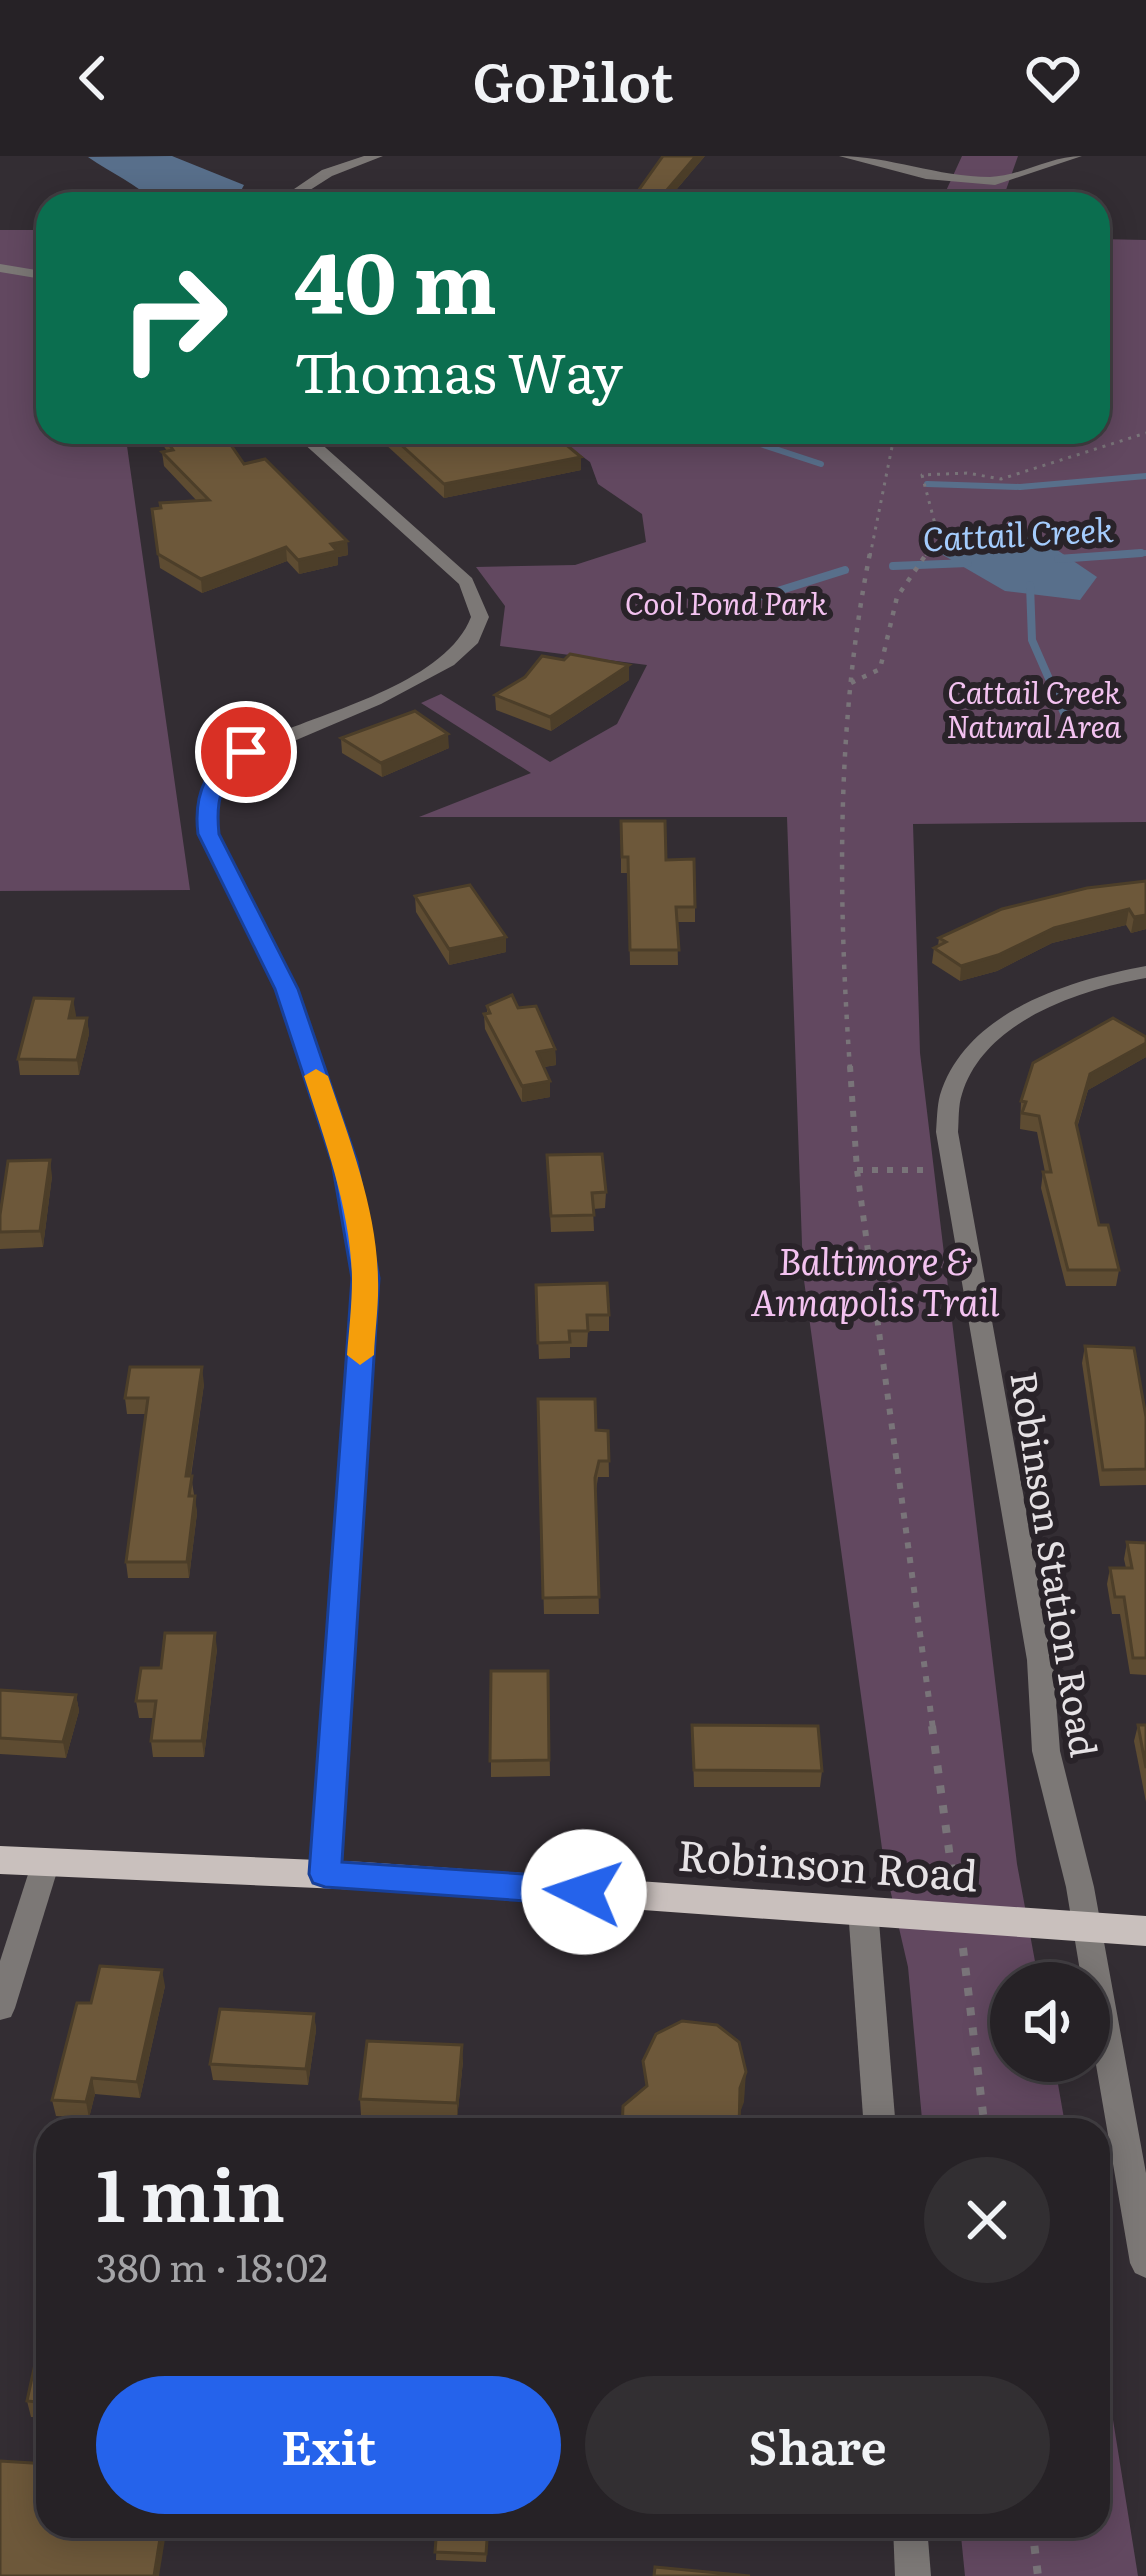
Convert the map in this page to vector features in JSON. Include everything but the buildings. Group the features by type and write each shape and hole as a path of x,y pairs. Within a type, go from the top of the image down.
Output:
{"main road":[{"name":"Robinson Road","path":"0,1860 325,1874 1146,1931"}],"street":[{"path":"298,192 327,173 377,156"},
{"path":"845,156 926,176 979,181 1008,180 1076,156"},
{"path":"0,268 36,274"},
{"path":"312,444 466,582 481,615 476,631 442,669 233,760 221,771 206,807 208,834 287,989 344,1162 365,1278 325,1874"},
{"name":"Robinson Station Road","path":"1146,972 1085,985 1038,1004 969,1060 952,1093 947,1132 1040,1660 1046,1751 1087,1926 1146,2263"},
{"path":"0,2008 46,1862"},
{"path":"863,1909 879,2118"},
{"path":"911,2538 913,2576"}],"path":[{"path":"851,683 880,669 897,597 925,560 935,524 922,475 968,473 1001,479 1146,434"},
{"path":"893,444 863,590 851,683 843,872 856,1170 984,2118"},
{"path":"856,1170 953,1171"},
{"path":"1033,2538 1038,2576"}],"green space":[{"path":"962,156 1018,156 1005,192 946,192"},
{"path":"0,230 36,230 36,444 127,444 190,890 0,891"},
{"path":"1110,239 1146,240 1146,822 913,824 920,1053 1017,1864 1035,1962 990,1962 990,2082 1058,2082 1064,2118 922,2118 908,1967 884,1863 803,1273 787,817 419,817 531,773 421,703 441,694 550,762 617,724 647,665 500,646 505,606 476,567 575,565 646,542 642,514 598,484 590,462 565,444 1110,444"},
{"path":"1110,2401 1138,2576 965,2576 961,2538 1110,2538"}],"water":[{"path":"172,156 244,185 240,192 142,192 88,157"},
{"path":"1032,533 1097,577 1080,600 1005,591 936,551 974,537"}],"waterway":[{"name":"Cattail Creek","path":"760,444 821,464"},
{"name":"Cattail Creek","path":"927,484 1020,487 1146,476"},
{"name":"Cattail Creek","path":"1113,555 1141,553"},
{"name":"Cattail Creek","path":"1113,555 1146,553"},
{"name":"Cattail Creek","path":"1058,559 1113,555"},
{"name":"Cattail Creek","path":"1097,556 1113,555"},
{"name":"Cattail Creek","path":"893,566 968,563"},
{"name":"Cattail Creek","path":"695,617 845,570"},
{"path":"1030,585 1032,640 1071,729"}],"slow traffic":[{"path":"316,1076 358,1224 365,1278 360,1355"}],"route":[{"path":"246,752 221,771 210,792 208,834 287,989 344,1162 365,1278 325,1874 584,1892"}],"park label":[{"name":"Cool Pond Park","path":"726,602"},
{"name":"Cattail Creek Natural Area","path":"1034,708"},
{"name":"Baltimore & Annapolis Trail","path":"875,1280"}]}
